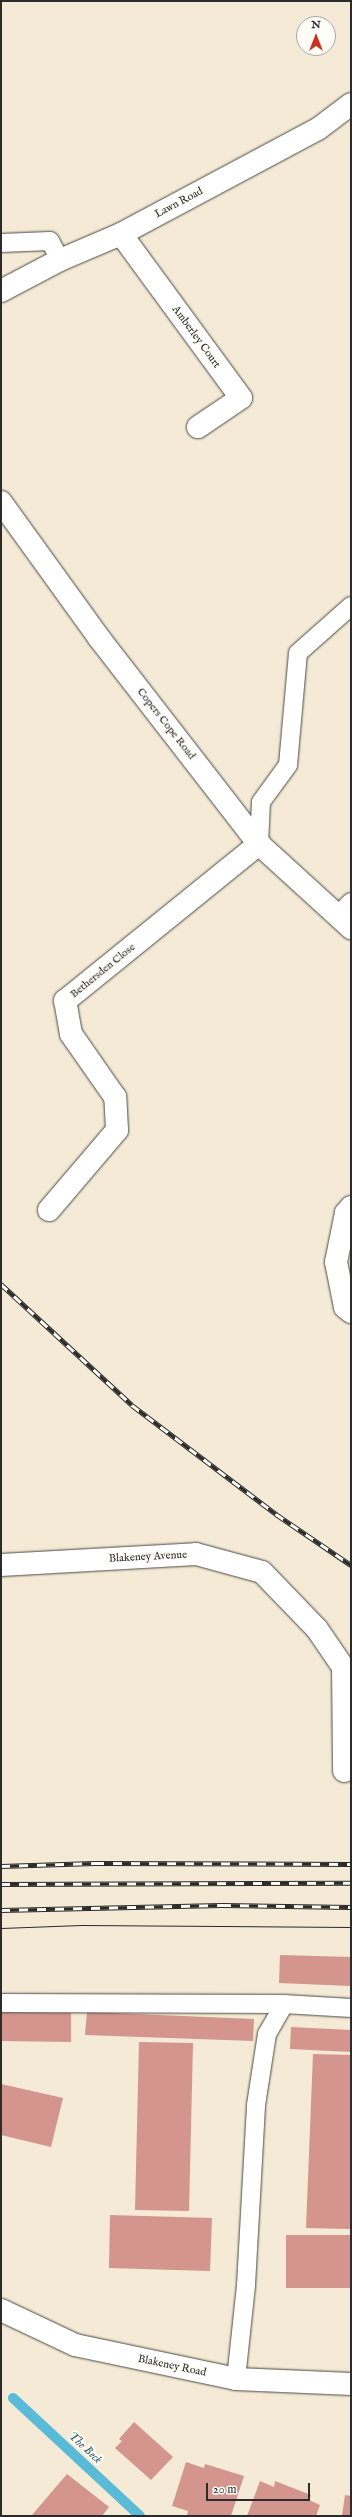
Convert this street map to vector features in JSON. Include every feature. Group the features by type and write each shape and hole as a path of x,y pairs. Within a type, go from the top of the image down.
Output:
{"street":[{"name":"Lawn Road","path":"1,291 60,260 121,234 318,129 351,104"},
{"name":"Amberley Court","path":"121,234 241,398 198,427"},
{"name":"Copers Cope Road","path":"1,502 99,638 259,844 346,915"},
{"name":"Bethersden Close","path":"49,1210 117,1130 115,1096 71,1034 65,1001 259,844"},
{"path":"351,1207 346,1212 336,1262 344,1307 351,1312"},
{"name":"Blakeney Avenue","path":"1,1565 196,1554 262,1572 317,1629 343,1667 344,1771"},
{"name":"Blakeney Road","path":"1,2310 75,2345 236,2379 351,2384"}],"lane":[{"path":"1,243 50,241 60,260"},
{"path":"259,844 261,802 288,765 298,653 351,606"},
{"path":"1,2004 284,2004 351,2008"},
{"path":"236,2379 246,2285 256,2105 267,2034 284,2004"}],"building":[{"path":"280,1955 351,1957 351,1986 279,1983"},
{"path":"1,2012 71,2013 71,2042 1,2041"},
{"path":"87,2012 254,2019 253,2041 85,2035"},
{"path":"291,2027 351,2030 351,2052 290,2049"},
{"path":"139,2042 193,2043 189,2211 135,2210"},
{"path":"313,2054 351,2055 351,2229 306,2228"},
{"path":"1,2084 63,2098 51,2147 1,2135"},
{"path":"110,2215 212,2218 210,2271 109,2268"},
{"path":"286,2235 351,2235 351,2288 286,2288"},
{"path":"134,2422 173,2457 151,2480 115,2448 122,2441 119,2439"},
{"path":"186,2462 204,2468 205,2464 244,2476 231,2516 187,2516 188,2511 172,2506"},
{"path":"67,2474 109,2507 102,2516 32,2515"},
{"path":"260,2481 274,2487 275,2481 311,2495 309,2500 320,2505 316,2516 247,2516"},
{"path":"345,2495 351,2496 351,2516 342,2516"}],"waterway":[{"name":"The Beck","path":"13,2398 140,2516"}],"tram line":[{"path":"1,1928 81,1925 351,1927"}],"railway":[{"path":"1,1284 132,1405 276,1514 351,1565"},
{"path":"1,1866 95,1863 351,1864"},
{"path":"1,1884 351,1883"},
{"path":"1,1910 222,1905 351,1907"}]}
